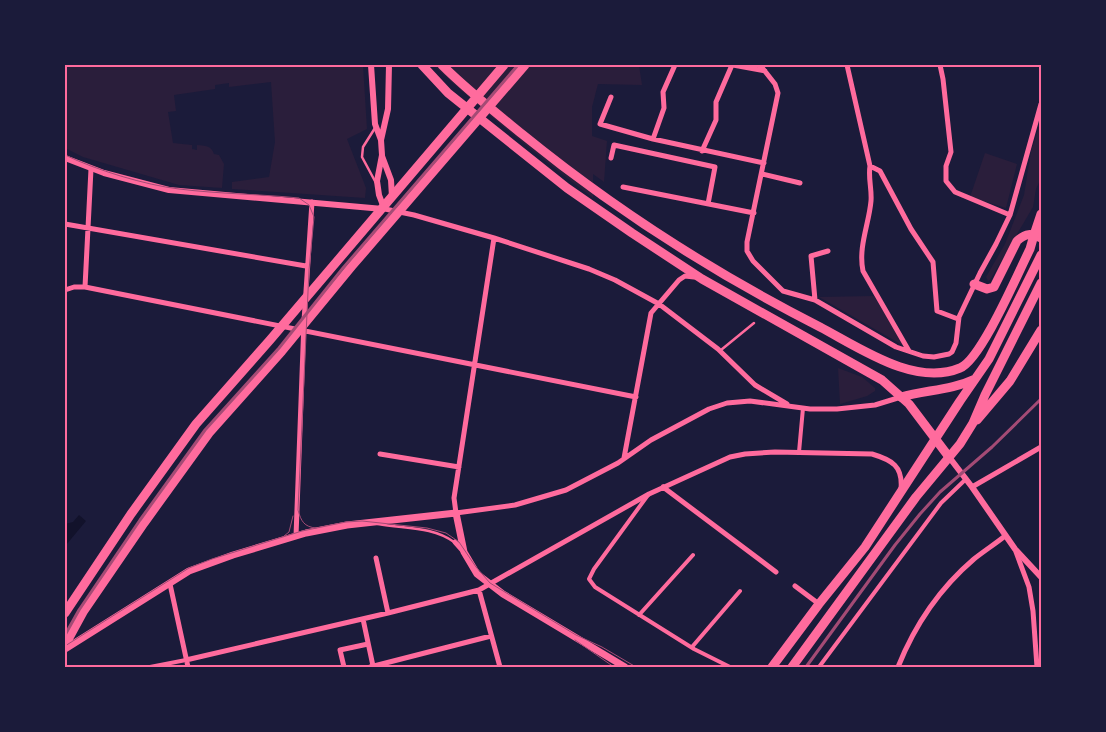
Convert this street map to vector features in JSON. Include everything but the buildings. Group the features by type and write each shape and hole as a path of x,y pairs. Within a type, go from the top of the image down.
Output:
{"highway":[{"path":"422,65 448,93 567,188 632,233 702,279 882,380 916,412 949,457"},
{"path":"442,65 458,81 537,146 618,208 708,266 800,317 874,355 907,369 934,374 948,373 963,367 972,360 982,345 1038,236 1041,214"},
{"path":"65,613 131,514 196,424 504,65"},
{"path":"65,645 89,604 144,523 209,433 282,351 358,259 525,65"},
{"path":"974,284 987,289 994,287 1014,248 1023,235 1038,236"},
{"path":"772,667 865,547 989,359 1041,254 1022,246 1014,248"},
{"path":"973,423 984,396 1041,283"},
{"path":"792,667 916,497 949,457 973,423 995,401 1010,381 1041,330"},
{"path":"901,397 963,385 975,379"}],"main road":[{"path":"65,649 189,571 233,555 296,536 347,524 456,513 464,552 477,574 489,584 625,667"}],"street":[{"path":"371,65 375,124 381,140"},
{"path":"385,209 379,195 377,181 382,155 381,140 388,109 389,65"},
{"path":"653,139 664,108 663,92 674,65"},
{"path":"702,150 716,120 716,102 732,65 766,71"},
{"path":"760,65 775,84 778,93 747,251 753,261 784,291 815,300 896,347 923,356 934,357 952,352 956,343 958,319 1010,215 1041,104"},
{"path":"847,65 870,166 868,176 872,194 861,262 863,271 910,351"},
{"path":"940,65 951,152 946,166 946,180 955,192 1010,215"},
{"path":"611,97 600,124 653,139 764,163"},
{"path":"611,158 614,145 715,166 708,204"},
{"path":"382,155 390,175 392,196 385,209"},
{"path":"65,158 91,169 150,186 179,192 385,209 414,215 494,238 589,269 616,280 659,304 720,351 755,386 796,407"},
{"path":"870,166 880,171 911,229 933,262 937,310 958,319"},
{"path":"85,287 91,169"},
{"path":"762,174 800,182"},
{"path":"624,187 754,213"},
{"path":"296,536 306,266 312,202"},
{"path":"65,224 306,266"},
{"path":"494,238 454,498 456,513 515,504 566,490 624,458 651,440 727,403 750,401 829,410 875,405 901,397"},
{"path":"815,300 811,256 828,251"},
{"path":"624,458 651,313 679,280 685,276 690,275 702,279"},
{"path":"65,290 74,287 85,287 636,397"},
{"path":"799,452 804,408"},
{"path":"972,487 1041,447"},
{"path":"150,667 363,619 479,590 649,494 730,457 745,454 799,452 872,454 886,458 898,467 902,479 901,492"},
{"path":"380,454 459,467"},
{"path":"949,457 1005,536 1041,577"},
{"path":"819,667 941,503 966,479"},
{"path":"663,488 776,572"},
{"path":"649,494 594,569 589,579 595,587 639,615 730,667"},
{"path":"898,667 908,643 945,588 973,560 1005,536"},
{"path":"455,542 464,552"},
{"path":"1015,549 1029,588 1033,611 1037,667"},
{"path":"639,615 693,555"},
{"path":"376,558 388,613"},
{"path":"170,584 188,667"},
{"path":"795,586 819,604"},
{"path":"479,590 500,667"},
{"path":"692,647 740,591"},
{"path":"363,619 371,667 491,636"},
{"path":"344,667 340,650 368,644"}],"lane":[{"path":"375,124 373,133 363,147 362,157 379,188"},
{"path":"720,351 754,323"},
{"path":"369,522 430,531 444,535 455,542"}],"shaded area":[{"path":"65,65 363,65 367,129 347,139 366,188 365,198 232,189 232,182 269,177 275,142 271,82 229,87 229,83 215,85 215,89 174,95 176,111 168,112 173,143 192,145 192,149 197,150 197,145 207,146 214,154 219,155 224,164 222,188 179,185 83,157 65,148"},
{"path":"433,65 639,65 642,85 598,84 592,107 592,136 607,141 604,182 593,174 593,198 472,100"},
{"path":"1041,122 1041,178 1036,189 1033,207 988,281 986,277 1005,244 1024,195 1031,151"},
{"path":"985,153 1017,164 1006,208 970,197"},
{"path":"874,296 904,346 819,297"},
{"path":"838,368 862,377 875,388 875,391 867,396 840,404"},
{"path":"79,515 86,521 66,545 65,524 73,522"}],"tram line":[{"path":"65,155 106,171 151,184 194,191 299,198 309,205 314,217 309,270 298,510 304,523 316,528"},
{"path":"284,536 289,532 293,516"},
{"path":"65,646 189,568 302,531 346,522 362,521 427,528 446,533 459,542 476,567 490,583 576,635 602,647 636,667"},
{"path":"575,640 614,667"}],"railway":[{"path":"65,635 79,610 140,520 205,430 279,348 343,268 518,65"},
{"path":"806,667 895,545 920,514 940,492 992,447 1041,399"}]}
